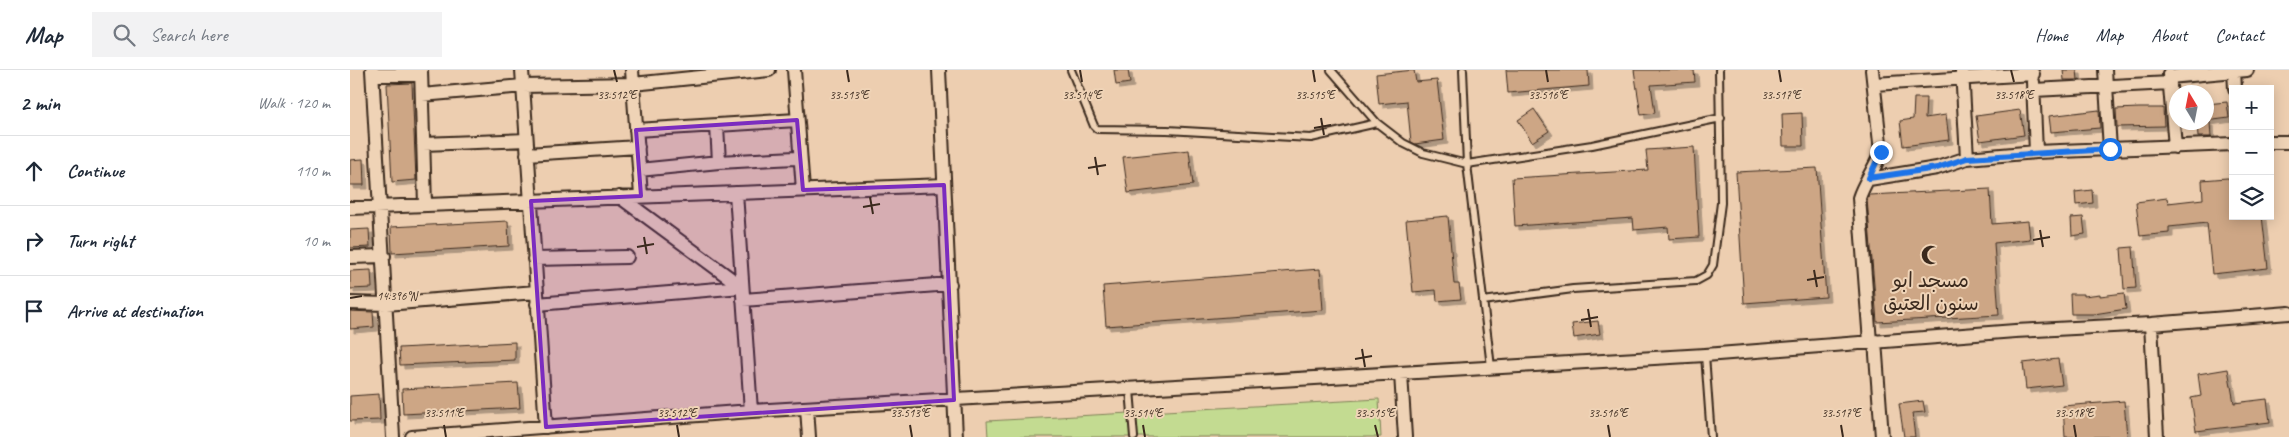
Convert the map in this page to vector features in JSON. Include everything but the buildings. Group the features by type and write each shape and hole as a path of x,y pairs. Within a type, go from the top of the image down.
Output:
{"street":[{"path":"522,70 546,427"},
{"path":"632,70 641,196"},
{"path":"422,95 523,86 633,84 714,73 769,70"},
{"path":"794,70 803,190"},
{"path":"938,70 950,284 956,437"},
{"path":"1872,70 1881,152 1858,198 1882,437"},
{"path":"2105,70 2110,149"},
{"path":"2034,90 2106,86 2169,77 2247,70"},
{"path":"2234,71 2235,85"},
{"path":"393,437 373,73 421,72 425,205"},
{"path":"1874,84 1962,74 2033,72 2036,152"},
{"path":"1962,74 1967,158"},
{"path":"2169,77 2175,146"},
{"path":"636,130 797,120"},
{"path":"717,126 719,162"},
{"path":"423,144 526,140"},
{"path":"2274,142 2289,142"},
{"path":"1869,178 1937,168 1967,158 2036,152 2229,144"},
{"path":"527,154 638,147"},
{"path":"639,170 719,162 795,158"},
{"path":"350,208 944,185"},
{"path":"736,193 751,411"},
{"path":"620,197 742,287"},
{"path":"350,257 384,256"},
{"path":"534,259 627,256"},
{"path":"743,300 950,284"},
{"path":"350,303 386,304 536,298 742,287"},
{"path":"412,437 509,434 546,427 751,411 1705,355 1872,341 2151,324 2289,313"},
{"path":"2151,324 2157,437"},
{"path":"1401,374 1405,437"},
{"path":"807,408 809,437"}],"lane":[{"path":"1072,70 1094,126 1097,129 1167,130 1310,138 1377,123"},
{"path":"1331,70 1377,123 1403,143 1423,153 1467,164 1592,145 1721,118"},
{"path":"1463,70 1467,164 1491,367"},
{"path":"1483,301 1573,289 1696,281 1707,275 1713,265 1721,203 1719,70"},
{"path":"1705,355 1711,437"},
{"path":"1130,390 1134,437"}],"highlighted area":[{"path":"797,120 803,190 944,185 954,400 546,427 531,201 641,196 636,130"}],"green space":[{"path":"1379,399 1381,437 988,437 987,421"}],"place":[{"name":"مسجد ابو سنون العتيق","path":"1931,255"}],"route":[{"path":"1881,152 1869,178 1937,168 1967,158 2036,152 2110,149"}]}
